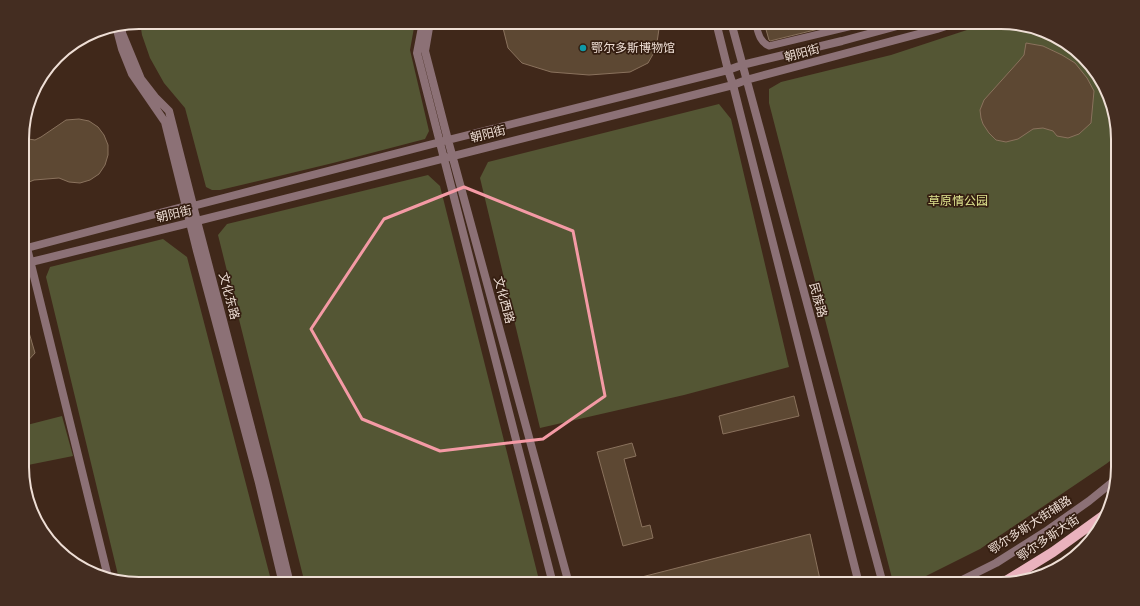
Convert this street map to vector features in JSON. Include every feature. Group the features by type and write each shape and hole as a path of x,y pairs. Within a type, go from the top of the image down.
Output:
{"main road":[{"name":"鄂尔多斯大街","path":"1014,576 1053,552 1098,520"}],"street":[{"name":"文化西路","path":"422,29 418,52 444,141"},
{"name":"文化西路","path":"429,29 425,51 444,141 551,577"},
{"path":"718,29 857,577"},
{"name":"民族路","path":"733,29 881,577"},
{"path":"757,29 761,40 765,45 769,46 840,29"},
{"name":"朝阳街","path":"29,248 886,29"},
{"name":"朝阳街","path":"31,262 733,85 746,80 937,29"},
{"name":"文化东路","path":"122,30 141,79 155,97 169,111 193,222 281,577"},
{"name":"文化东路","path":"117,31 122,49 132,74 165,122 190,206"},
{"name":"文化西路","path":"448,157 567,577"},
{"name":"文化东路","path":"193,222 265,481 288,577"},
{"path":"29,258 107,572"},
{"name":"鄂尔多斯大街辅路","path":"967,577 996,562 1044,532 1089,501 1110,484"}],"highlighted area":[{"path":"464,187 573,231 605,396 543,439 440,451 362,419 311,329 384,219"}],"green space":[{"path":"141,29 414,29 410,50 429,131 425,139 333,163 220,190 212,190 206,187 185,108 164,83 150,58"},
{"name":"草原情公园","path":"970,29 1016,30 1043,37 1062,47 1074,56 1093,78 1105,103 1110,124 1111,139 1111,460 980,549 924,577 892,577 769,103 769,89 781,82 891,55"},
{"path":"719,104 731,119 789,367 684,395 540,428 480,178 488,162"},
{"path":"428,175 440,186 538,577 303,577 218,235 227,224"},
{"path":"163,239 187,257 270,577 139,577 118,575 46,277 50,267"},
{"path":"62,416 73,456 29,465 29,424"}],"building":[{"name":"鄂尔多斯博物馆","path":"503,29 659,29 656,49 648,63 630,72 589,75 551,72 522,63 508,48"},
{"path":"766,29 819,29 770,41"},
{"path":"1026,43 1043,46 1062,55 1075,63 1087,78 1094,91 1091,123 1079,134 1068,138 1057,136 1053,131 1043,128 1033,129 1018,139 1006,142 996,140 983,124 980,110 984,100 1024,55"},
{"path":"79,119 89,121 98,127 104,135 108,145 108,155 105,165 99,174 90,180 80,183 69,182 59,178 34,180 29,182 29,139 35,140 41,137 66,120"},
{"path":"29,332 35,353 29,360"},
{"path":"794,396 799,416 723,434 719,416"},
{"path":"632,443 636,456 624,459 642,527 650,525 653,538 623,546 597,452"},
{"path":"810,534 819,577 642,577"}],"place":[{"name":"鄂尔多斯博物馆","path":"583,48"}]}
